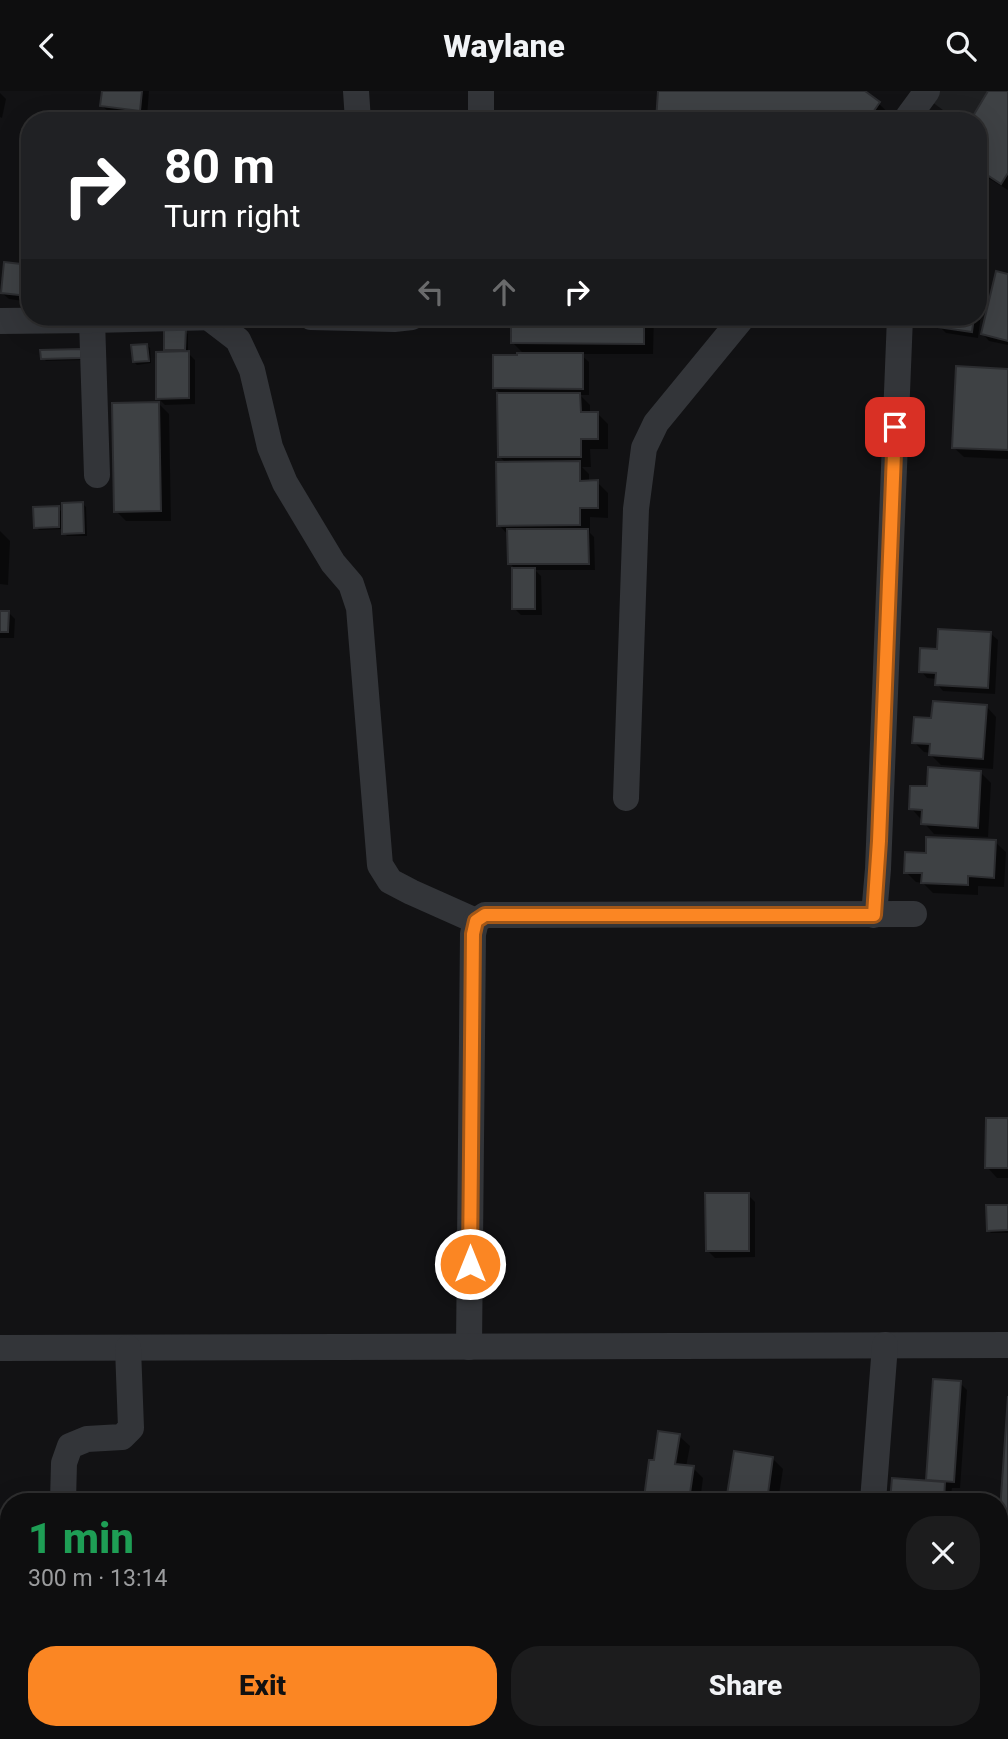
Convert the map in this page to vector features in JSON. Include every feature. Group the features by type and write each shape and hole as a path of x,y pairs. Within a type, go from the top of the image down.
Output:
{"street":[{"path":"356,91 357,112"},
{"path":"481,91 481,112"},
{"path":"912,112 927,91"},
{"path":"0,320 21,320"},
{"path":"92,326 97,475"},
{"path":"220,326 238,339 252,370 270,447 285,483 333,563 351,585 359,608 380,865 390,881 476,921"},
{"path":"626,798 636,509 644,449 656,422 736,326"},
{"path":"874,915 900,326"},
{"path":"469,1347 473,934 476,921 485,915 914,914"},
{"path":"874,1493 885,1345"},
{"path":"0,1348 1008,1345"},
{"path":"63,1493 64,1463 70,1446 87,1439 122,1437 131,1428 128,1348"}],"shaded area":[{"path":"917,91 1008,91 987,112 946,112"}],"building":[{"path":"102,91 142,91 140,111 100,106"},
{"path":"658,91 865,91 880,102 873,112 657,112"},
{"path":"988,91 1008,91 1008,173 1001,184 987,175 987,112 975,112"},
{"path":"4,262 21,264 21,295 1,293"},
{"path":"996,271 1008,274 1008,341 981,334 983,326 987,326 987,309"},
{"path":"511,326 644,326 644,344 511,343"},
{"path":"937,326 973,326 972,332"},
{"path":"164,329 186,329 185,350 164,350"},
{"path":"147,344 149,361 133,362 131,345"},
{"path":"81,349 81,358 41,359 40,350"},
{"path":"189,351 189,398 156,399 156,352"},
{"path":"583,353 583,389 493,388 493,355"},
{"path":"956,366 1008,369 1008,450 952,448"},
{"path":"497,393 580,393 581,412 598,412 598,439 581,439 581,457 498,457"},
{"path":"159,402 161,511 114,512 112,403"},
{"path":"580,461 580,481 598,480 598,508 580,508 580,525 497,526 496,462"},
{"path":"83,502 84,533 62,534 62,503"},
{"path":"59,506 59,527 34,528 33,507"},
{"path":"507,529 588,529 589,564 508,564"},
{"path":"512,568 535,568 535,609 512,609"},
{"path":"0,611 9,611 8,632 0,632"},
{"path":"938,629 991,632 988,688 935,685 936,673 919,672 920,648 937,649"},
{"path":"933,701 987,705 983,759 929,755 930,744 912,743 914,717 931,718"},
{"path":"928,767 981,771 978,828 921,824 922,810 909,809 910,786 927,786"},
{"path":"926,837 996,840 994,878 968,876 968,885 921,883 922,873 904,873 905,852 926,853"},
{"path":"986,1118 1008,1118 1008,1168 985,1168"},
{"path":"705,1193 749,1193 749,1251 706,1251"},
{"path":"986,1205 1008,1205 1008,1230 987,1231"},
{"path":"933,1379 961,1381 954,1482 926,1480"},
{"path":"1008,1396 1008,1493 1001,1493"},
{"path":"658,1431 680,1434 675,1464 694,1466 690,1493 645,1493 649,1460 654,1460"},
{"path":"734,1451 773,1457 768,1493 727,1493"},
{"path":"892,1478 945,1482 944,1493 891,1493"}],"route":[{"path":"470,1264 473,934 476,921 485,915 874,915 895,427"}]}
